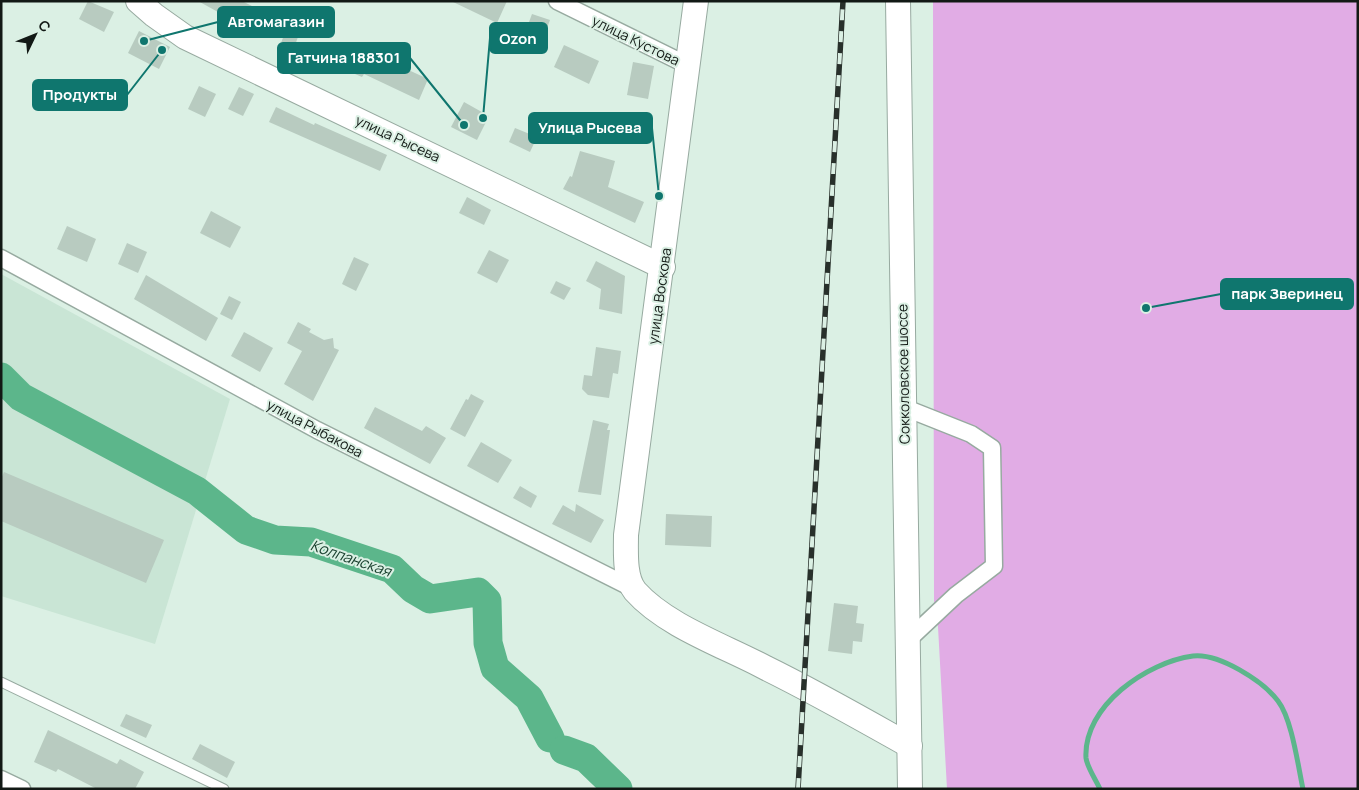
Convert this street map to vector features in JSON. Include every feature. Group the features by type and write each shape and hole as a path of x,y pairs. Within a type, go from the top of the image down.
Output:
{"main road":[{"name":"улица Рысева","path":"138,1 185,37 663,267"},
{"name":"улица Воскова","path":"696,1 663,267 626,536 617,571 654,608 674,621 839,706 910,746"},
{"name":"Сокколовское шоссе","path":"898,1 910,789"}],"street":[{"name":"улица Кустова","path":"557,1 687,65"},
{"name":"улица Рыбакова","path":"1,258 317,430 617,571"},
{"path":"903,407 971,434 992,448 993,498 994,566 956,596 907,641"},
{"path":"1,779 22,789"}],"lane":[{"path":"1,682 224,789"}],"shaded area":[{"path":"933,1 1358,1 1358,789 947,789 938,627 934,601"},
{"path":"1,274 230,399 155,644 1,596"}],"building":[{"path":"88,1 114,12 104,32 79,19"},
{"path":"198,1 242,1 256,8 245,31 224,22 227,17"},
{"path":"451,1 507,1 497,23"},
{"path":"532,14 550,20 544,36 526,30"},
{"path":"290,19 303,23 294,48 281,43"},
{"path":"139,31 170,47 159,69 128,53"},
{"path":"564,45 599,61 589,84 554,67"},
{"path":"343,46 387,66 389,61 428,79 419,100 364,74 362,77 334,65"},
{"path":"633,62 654,66 648,99 627,95"},
{"path":"199,86 216,94 205,117 188,109"},
{"path":"239,87 254,94 243,116 228,109"},
{"path":"464,102 489,116 477,140 451,127"},
{"path":"276,107 387,155 380,171 269,122"},
{"path":"515,128 537,137 530,152 509,142"},
{"path":"580,151 615,161 608,187 644,202 635,223 563,189 570,176 572,177"},
{"path":"467,197 491,210 484,225 459,213"},
{"path":"211,211 241,227 230,248 200,233"},
{"path":"67,226 96,239 87,262 57,249"},
{"path":"127,243 147,252 138,273 118,264"},
{"path":"489,250 509,260 497,283 477,273"},
{"path":"354,257 369,264 356,291 342,284"},
{"path":"596,261 625,276 622,314 599,309 601,289 586,281"},
{"path":"146,275 218,318 206,341 134,299"},
{"path":"556,281 571,288 564,300 550,293"},
{"path":"229,296 241,302 232,320 220,314"},
{"path":"298,322 311,329 309,332 324,340 333,338 334,348 339,350 313,401 284,384 302,351 287,343"},
{"path":"244,332 273,348 260,372 231,356"},
{"path":"596,347 621,351 618,374 613,373 609,398 588,395 582,389 584,375 592,376"},
{"path":"471,394 484,401 465,437 450,429 466,399 468,400"},
{"path":"375,407 422,431 426,426 446,438 430,464 364,428"},
{"path":"593,420 609,424 607,430 610,430 601,495 578,492"},
{"path":"481,442 512,460 498,483 467,466"},
{"path":"4,472 164,540 146,583 1,521 1,479"},
{"path":"520,486 537,496 531,508 513,498"},
{"path":"576,504 604,520 591,543 552,524 563,505 575,512"},
{"path":"666,514 712,516 711,547 665,545"},
{"path":"834,603 858,606 856,623 864,624 862,642 853,641 852,654 828,651"},
{"path":"126,714 152,725 146,738 120,726"},
{"path":"48,730 117,764 120,759 144,772 135,789 97,789 58,769 56,772 34,762"},
{"path":"200,744 235,762 227,778 192,759"}],"waterway":[{"name":"Колпанская","path":"1,377 21,397 197,491 246,530 275,540 311,542 392,569 413,589 430,599 478,592 487,601 488,643 495,668 529,698 550,738"},
{"path":"1100,789 1086,758 1088,739 1095,721 1106,704 1138,677 1156,667 1193,656 1215,659 1240,670 1262,685 1278,701 1291,731 1303,789"},
{"name":"Колпанская","path":"564,750 586,758 618,789"}],"railway":[{"path":"798,789 843,1"}],"place":[{"name":"Автомагазин","path":"144,41"},
{"name":"Продукты","path":"162,50"},
{"name":"Ozon","path":"483,118"},
{"name":"Гатчина 188301","path":"464,125"},
{"name":"Улица Рысева","path":"659,196"},
{"name":"парк Зверинец","path":"1146,308"}]}
